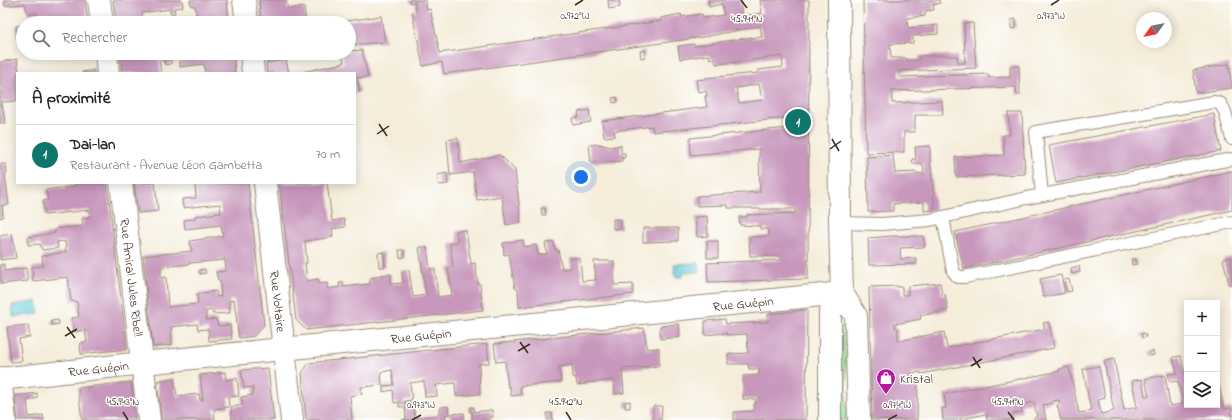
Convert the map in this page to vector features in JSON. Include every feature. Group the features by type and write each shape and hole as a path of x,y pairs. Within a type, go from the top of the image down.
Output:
{"street":[{"path":"100,0 101,16"},
{"path":"244,0 246,16"},
{"path":"839,0 840,223 842,293 856,316 859,420"},
{"path":"107,60 108,72"},
{"path":"251,60 253,72"},
{"name":"Rue Amiral Jules Ribell","path":"121,184 149,420"},
{"name":"Rue Voltaire","path":"266,184 292,420"},
{"path":"830,420 830,313 842,293"},
{"name":"Rue Guépin","path":"0,379 284,348 842,293"},
{"path":"0,379 5,420"}],"lane":[{"path":"1042,195 1036,132 1214,102 1221,104 1225,112 1232,138"},
{"path":"840,223 892,224 917,222 1042,195 1232,159"},
{"path":"943,217 953,271 958,277 965,277 1232,222"}],"green space":[{"path":"835,326 845,326 847,420 836,420"}],"water":[{"path":"699,263 700,272 683,273 683,277 675,277 674,264"},
{"path":"37,301 39,314 13,317 12,305"}],"building":[{"path":"4,0 85,0 87,16 37,16 36,13 28,14 25,4 5,6"},
{"path":"113,0 182,0 183,7 174,8 175,13 171,14 170,9 142,13 142,16 115,16"},
{"path":"190,0 227,0 228,16 197,16 195,6 191,6"},
{"path":"259,0 286,0 288,9 304,7 305,16 260,16"},
{"path":"410,0 425,0 427,10 430,9 440,53 661,21 661,18 681,14 682,17 702,14 703,18 724,15 722,4 709,7 708,0 740,0 742,16 762,13 760,0 809,0 808,279 708,282 707,263 781,260 781,256 750,256 749,237 769,236 768,229 760,229 760,226 740,225 739,217 747,217 747,215 796,213 795,209 728,208 728,205 697,206 697,196 760,192 759,149 691,155 690,138 788,128 787,118 653,132 652,126 614,131 615,136 604,137 602,121 707,107 705,96 707,96 706,91 698,92 696,80 758,73 758,70 783,67 782,56 716,64 715,58 710,59 709,55 680,59 678,46 694,44 694,46 752,37 762,37 760,26 703,37 444,74 442,62 423,66 412,12 416,11 415,2 410,3","holes":["759,84 762,100 739,103 736,88"]},
{"path":"608,0 619,0 620,7 609,9"},
{"path":"863,0 939,0 940,3 933,5 934,10 925,11 925,16 907,18 908,28 938,25 938,34 913,36 913,43 890,44 891,58 919,60 919,56 948,55 957,56 958,63 965,63 964,23 973,23 976,68 899,71 899,77 988,74 989,78 1010,77 1010,66 1019,66 1020,95 1017,95 1016,87 892,91 892,103 942,101 943,115 915,115 915,132 904,132 904,152 866,153"},
{"path":"381,16 385,42 356,44 356,20"},
{"path":"1016,19 1016,28 1011,29 1011,20"},
{"path":"356,50 362,50 368,77 357,78 360,92 356,93 356,72 303,72 344,63 343,60 356,60"},
{"path":"645,50 645,57 641,58 640,51"},
{"path":"16,59 19,72 16,72 16,101 2,102 5,123 0,123 0,62"},
{"path":"120,60 159,60 161,72 122,72"},
{"path":"164,60 171,60 171,64 165,65"},
{"path":"180,60 234,60 235,72 205,72 204,64 180,67"},
{"path":"286,60 289,72 267,72 266,63"},
{"path":"1229,64 1232,88 1196,93 1193,70"},
{"path":"94,70 94,72 82,72"},
{"path":"617,97 618,102 613,103 612,98"},
{"path":"589,110 591,122 573,125 572,118 579,117 578,112"},
{"path":"1008,113 1022,113 1025,174 956,177 955,157 1004,155 1003,135 1010,135"},
{"path":"1214,114 1221,151 1056,183 1049,145"},
{"path":"458,138 460,163 500,155 515,170 521,222 506,225 502,196 477,200 473,172 450,175 447,140"},
{"path":"599,144 611,147 621,145 621,153 625,153 625,157 622,158 622,161 591,163 589,145"},
{"path":"930,146 935,210 924,211 924,202 893,204 893,211 868,212 867,157 893,155 895,173 916,172 924,174 923,164 913,164 912,159 916,159 915,147"},
{"path":"0,164 6,164 7,173 5,174 9,205 2,205 3,217 0,218"},
{"path":"1232,171 1232,210 964,269 955,232"},
{"path":"447,173 448,184 439,185 437,175"},
{"path":"74,184 107,184 127,349 81,354 80,343 87,342 85,330 74,332 72,318 79,317 77,302 71,301 68,277 33,281 32,267 43,266 42,256 66,252 65,241 57,242 58,248 42,250 40,244 28,245 28,237 55,233 55,229 83,226 82,218 90,217 89,210 45,215 43,201 48,200 46,190 75,186"},
{"path":"134,184 155,184 158,211 138,213"},
{"path":"195,184 248,184 264,325 254,336 239,338 234,300 229,301 230,313 213,314 212,310 206,311 206,320 216,319 218,326 230,325 232,339 209,341 208,329 198,330 197,324 171,327 172,345 153,347 143,256 192,251 190,241 223,236 221,225 185,229 184,220 195,219 195,216 221,213 220,204 183,208 182,199 196,198","holes":["225,260 226,271 216,272 218,280 220,280 221,296 217,297 216,291 197,294 198,304 168,307 166,277 161,278 161,267"]},
{"path":"279,184 327,184 332,221 344,219 345,227 332,229 333,237 305,241 307,281 318,279 319,284 327,283 328,289 340,287 339,283 343,283 343,287 370,284 370,278 391,274 391,284 403,283 402,271 409,270 413,297 426,295 419,247 427,247 430,269 435,269 438,297 452,295 448,268 453,267 450,243 458,242 456,231 466,230 471,264 475,263 478,284 480,284 483,310 306,330 296,320"},
{"path":"541,208 545,208 546,215 542,215"},
{"path":"707,216 708,236 697,237 695,217"},
{"path":"613,219 621,219 621,229 613,229"},
{"path":"643,228 678,228 678,241 643,242"},
{"path":"12,234 16,258 0,260 0,236"},
{"path":"923,236 925,247 900,248 901,259 916,258 917,264 869,265 868,238"},
{"path":"523,240 524,247 536,245 538,255 547,254 545,243 554,242 555,250 558,250 562,269 571,268 570,258 580,258 582,281 596,280 594,261 614,261 614,285 633,284 633,294 519,307 518,289 515,288 509,254 504,255 503,243"},
{"path":"707,241 718,241 718,258 707,258"},
{"path":"399,250 404,250 405,257 400,258"},
{"path":"384,252 385,267 379,267 378,253"},
{"path":"1232,257 1232,284 1229,284 1223,259"},
{"path":"1131,259 1136,259 1137,264 1132,265"},
{"path":"4,264 4,271 26,268 28,281 1,284 0,265"},
{"path":"1079,266 1080,272 1072,274 1071,268"},
{"path":"205,269 206,273 200,274 199,270"},
{"path":"1061,275 1065,293 1043,297 1040,279"},
{"path":"1069,279 1072,291 1067,292 1064,280"},
{"path":"940,283 942,295 945,294 948,310 920,316 921,319 895,324 895,328 898,328 898,341 944,332 947,348 1045,329 1043,323 1049,322 1054,348 921,374 921,372 911,374 912,382 918,381 917,420 872,420 869,287 898,286 902,287 902,295 908,295 908,286"},
{"path":"807,310 806,420 734,420 734,412 754,411 754,404 756,404 755,399 743,399 743,376 759,375 759,369 749,369 748,364 728,364 728,354 748,353 747,334 727,335 726,333 705,335 705,321 725,319 726,324 768,322 768,314"},
{"path":"58,320 59,324 52,325 51,321"},
{"path":"679,324 680,337 660,339 660,326"},
{"path":"28,325 30,337 19,339 22,361 11,362 7,327"},
{"path":"644,328 647,349 659,348 659,366 622,369 624,393 615,394 614,380 577,385 576,378 573,377 572,365 559,367 561,382 520,386 521,395 511,396 510,387 508,387 505,361 496,362 494,344"},
{"path":"1145,333 1146,337 1142,338 1141,334"},
{"path":"487,344 489,363 479,364 480,394 456,396 455,383 436,385 437,396 425,397 424,381 410,383 412,400 405,401 405,404 413,403 415,418 439,415 439,409 441,409 441,407 448,406 449,414 445,415 446,420 402,420 406,419 405,407 399,407 399,402 394,403 393,390 383,392 383,386 394,385 392,370 381,372 382,385 361,387 362,394 350,396 352,420 306,420 302,373 309,363"},
{"path":"1153,351 1154,355 1150,356 1149,352"},
{"path":"1181,356 1184,370 1184,408 1220,408 1220,389 1224,409 1232,408 1232,420 1061,420 1057,405 1060,404 1059,400 1043,405 1046,420 1034,420 1034,418 1037,417 1034,402 1021,405 1022,412 1012,414 1013,420 987,420 986,414 957,420 943,420 942,409 946,408 944,394 1060,371 1059,369 1069,367 1079,413 1091,411 1083,369 1099,366 1105,398 1098,400 1101,414 1114,411 1104,361 1114,359 1124,410 1137,407 1132,381 1142,379 1145,396 1149,396 1145,379 1165,375 1170,406 1183,404 1178,381 1170,382 1168,374 1177,373 1173,357"},
{"path":"268,368 274,420 232,420 231,407 243,405 241,397 253,395 253,387 244,388 241,370"},
{"path":"225,372 226,380 237,378 239,396 228,397 229,407 214,409 215,420 161,420 157,381 174,378 177,396 199,394 200,400 203,400 200,375"},
{"path":"131,382 135,420 82,420 78,388"},
{"path":"37,393 37,398 27,401 29,417 43,415 44,420 18,420 15,396"},
{"path":"630,401 630,408 625,408 625,402"},
{"path":"653,406 662,406 661,420 653,420"},
{"path":"470,407 474,407 474,412 492,410 493,417 490,417 490,420 472,420 472,412 470,412"},
{"path":"464,413 464,420 451,420 450,414"},
{"path":"547,413 552,413 553,420 547,420"}],"place":[{"name":"Dai-lan","path":"798,122"},
{"name":"Kristal","path":"886,395"}]}
